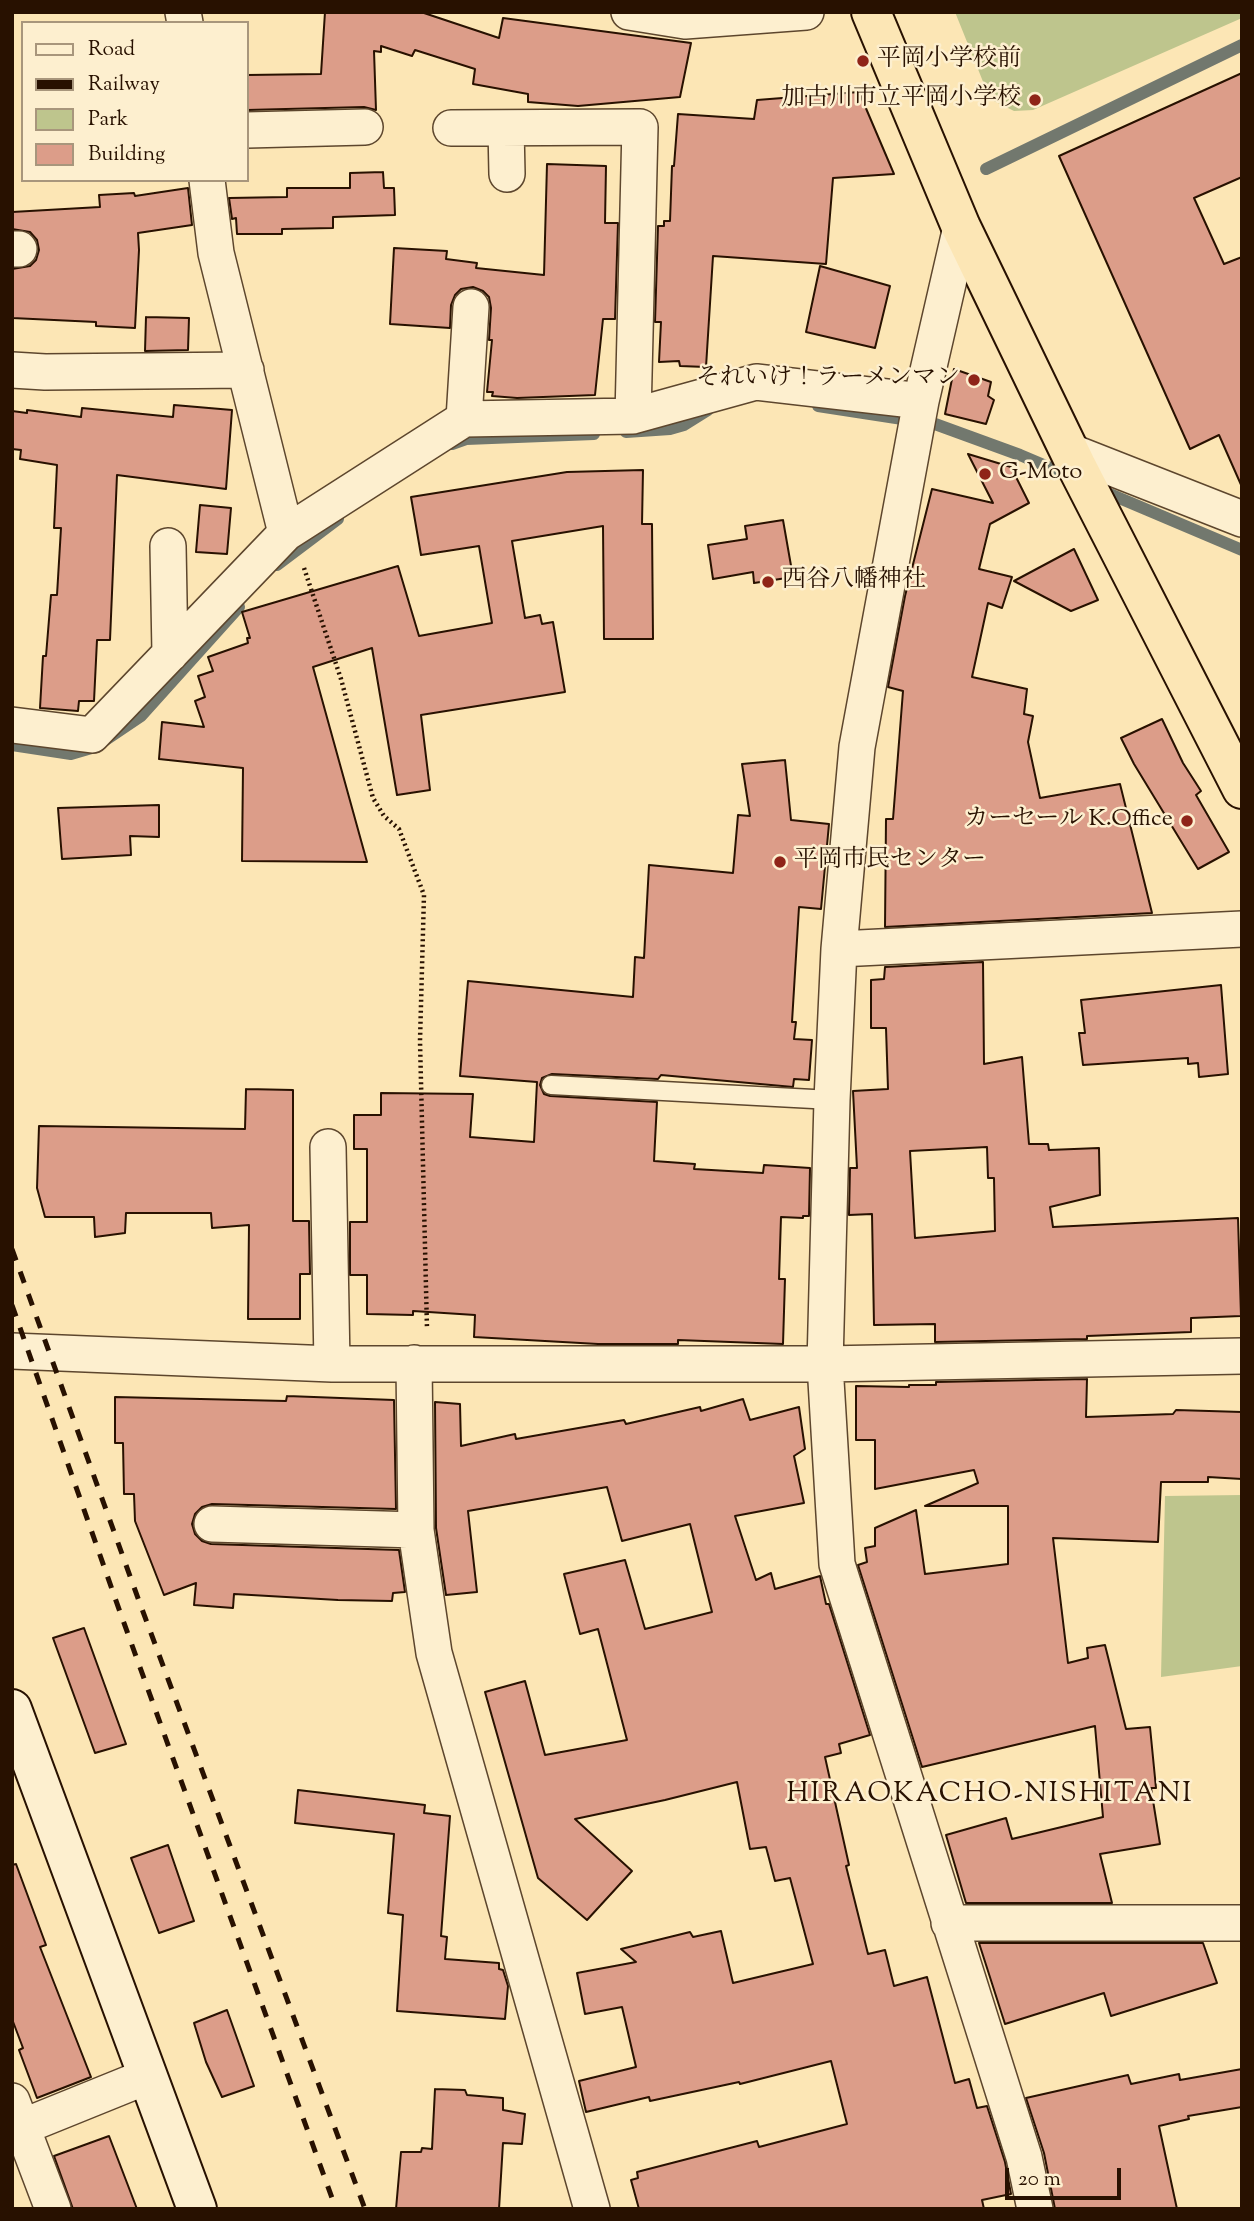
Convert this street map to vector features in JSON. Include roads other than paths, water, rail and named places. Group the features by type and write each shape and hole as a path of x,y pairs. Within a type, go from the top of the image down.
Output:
{"highway":[{"path":"871,12 961,227 1080,473 1242,789"}],"street":[{"path":"629,12 685,21 806,12"},
{"path":"248,130 365,127"},
{"path":"451,128 640,127 634,416"},
{"path":"506,128 507,174"},
{"path":"206,182 216,253 286,533"},
{"path":"961,227 918,414 857,747 839,949 825,1364 837,1564 1024,2157 1035,2209"},
{"path":"464,419 471,307"},
{"path":"12,370 246,370"},
{"path":"12,726 92,735 286,533 464,419 634,416 756,382 918,414"},
{"path":"1080,473 1242,519"},
{"path":"168,546 170,654"},
{"path":"839,949 1242,929"},
{"path":"328,1147 332,1364"},
{"path":"12,1351 332,1364 825,1364 1242,1356"},
{"path":"421,1364 416,1530 434,1653 592,2209"},
{"path":"212,1524 416,1530"},
{"path":"12,1709 198,2209"},
{"path":"949,1923 1242,1923"},
{"path":"53,2209 17,2114 148,2076"}],"lane":[{"path":"551,1085 832,1100"}],"waterway":[{"path":"986,169 1242,45"},
{"path":"818,406 935,424 1072,477"},
{"path":"626,432 670,429 684,425 708,410"},
{"path":"452,444 466,439 594,434"},
{"path":"1098,489 1242,550"},
{"path":"277,565 338,519"},
{"path":"12,745 71,754 95,747 141,716 239,607"}],"railway":[{"path":"12,1249 139,1601 365,2209"},
{"path":"12,1305 336,2209"}],"place":[{"name":"平岡小学校前","path":"863,61"},
{"name":"加古川市立平岡小学校","path":"1035,100"},
{"name":"それいけ！ラーメンマン","path":"974,380"},
{"name":"G-Moto","path":"985,474"},
{"name":"西谷八幡神社","path":"768,582"},
{"name":"カーセール K.Office","path":"1187,821"},
{"name":"平岡市民センター","path":"780,862"}],"district":[{"name":"HIRAOKACHO-NISHITANI","path":"990,1796"}]}
